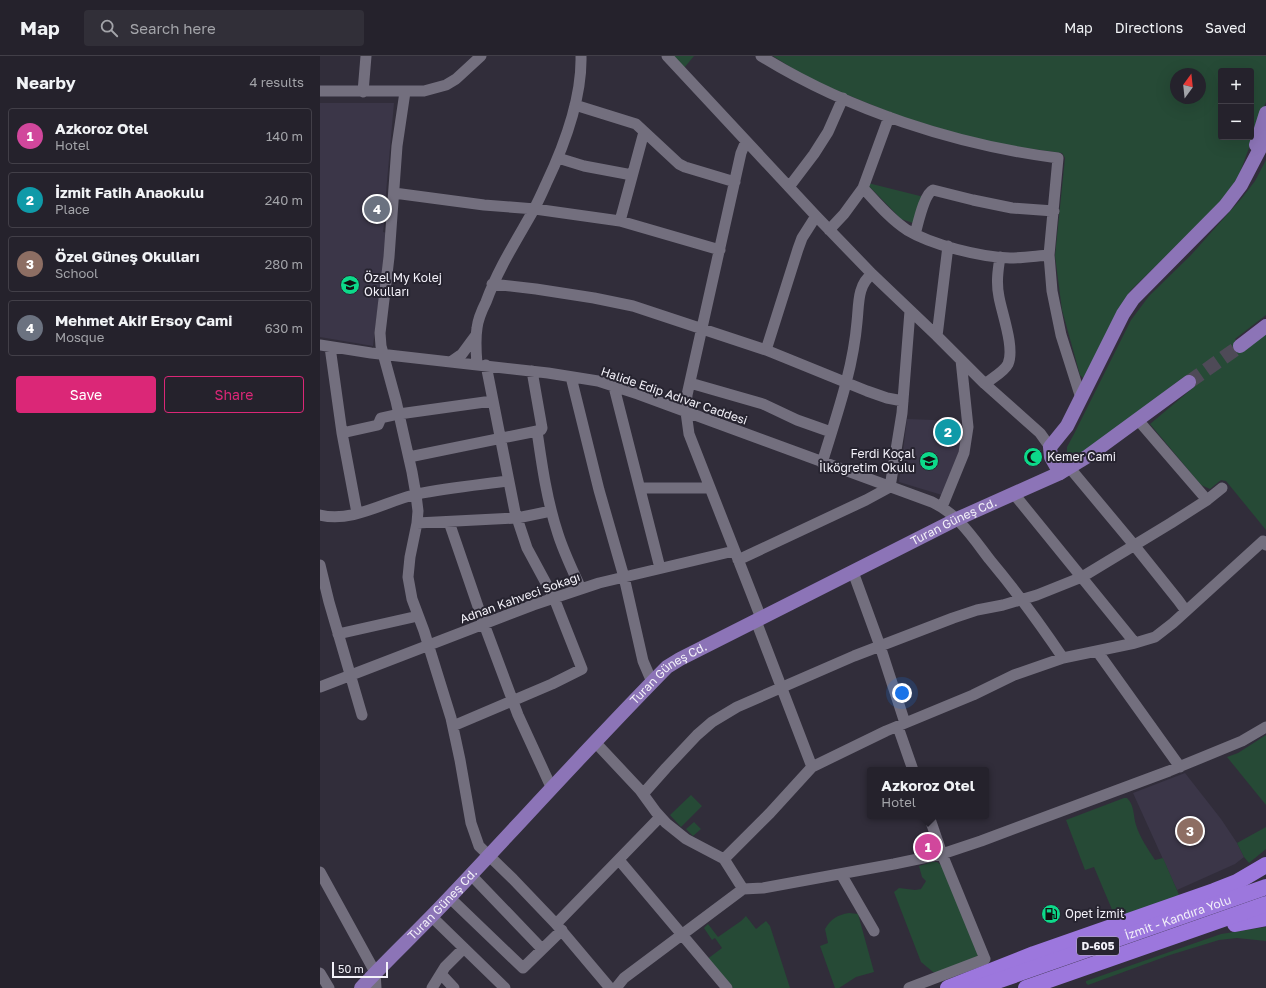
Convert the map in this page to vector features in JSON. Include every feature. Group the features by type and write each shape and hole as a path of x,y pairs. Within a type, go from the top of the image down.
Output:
{"highway":[{"path":"948,988 1034,954 1214,892 1237,882 1266,865"},
{"name":"İzmit - Kandıra Yolu","path":"977,988 1266,887"},
{"name":"İzmit - Kandıra Yolu","path":"1026,988 1266,904"},
{"path":"1125,953 1151,949 1216,928 1266,918"}],"main road":[{"path":"1250,167 1266,113"},
{"path":"1064,470 1052,457 1050,448 1066,426 1123,314 1133,299 1225,206 1241,185 1266,137"},
{"path":"1240,346 1266,326"},
{"name":"Turan Güneş Cd.","path":"361,988 375,972 432,917 652,682 680,658 957,519 1064,470 1088,456 1190,382"}],"street":[{"path":"363,92 366,56"},
{"path":"320,91 424,91 446,85 456,79 481,56"},
{"path":"453,726 552,684 582,669 554,598 527,548 517,518 476,334 478,321 492,284 505,258 534,209 558,158 575,105 582,71 581,56"},
{"path":"668,56 829,230 985,384 1040,433 1050,448"},
{"path":"764,57 795,77 889,117 1000,149 1058,158 1049,255 1052,291 1061,335 1081,398"},
{"path":"405,92 397,146 389,257 380,333 381,346 409,457 418,511 408,577 412,599 429,646 453,726 470,823 479,846 513,878 559,927 610,988"},
{"path":"789,187 814,154 828,132 843,98"},
{"path":"575,105 636,124 679,164 735,182"},
{"path":"829,230 844,214 863,188 889,117"},
{"path":"620,221 644,132"},
{"path":"746,141 741,153 690,383 686,412 689,434 736,556 782,688 812,767"},
{"path":"558,158 584,166 632,175"},
{"path":"863,188 894,220 915,234 948,246 976,253 1010,258 1049,255"},
{"path":"915,234 927,197 930,191 933,190 1012,208 1054,211"},
{"path":"394,193 484,205 534,209 620,221 720,250"},
{"path":"766,350 802,238 816,216"},
{"path":"937,336 948,246"},
{"path":"985,384 1007,365 1009,358 1006,324 999,297 997,280 1000,257"},
{"path":"822,463 846,383 855,341 861,287 867,277 872,274"},
{"path":"492,284 536,289 622,303 766,350 846,383 887,398 903,401"},
{"path":"890,487 903,401 910,311"},
{"path":"452,361 462,354 476,334"},
{"path":"325,346 357,513"},
{"name":"Halide Edip Adıvar Caddesi","path":"325,346 532,371 598,381 942,507 957,519 1022,599 1063,658"},
{"path":"942,507 964,453 968,427 962,360"},
{"path":"409,457 541,430 542,428 532,371"},
{"path":"571,377 599,490 624,577 643,661 652,682"},
{"path":"690,383 763,404 797,420 831,432"},
{"path":"614,387 660,568"},
{"path":"342,433 378,425 381,418 399,414 492,401"},
{"path":"1138,420 1207,500"},
{"path":"537,431 542,466 552,511 559,536 581,589"},
{"path":"1064,470 1134,545 1186,611"},
{"path":"320,515 342,516 357,513 416,495 508,481"},
{"name":"Adnan Kahveci Sokağı","path":"320,687 484,624 581,589 660,568 736,556 824,521 890,487"},
{"path":"640,488 710,488"},
{"path":"643,794 666,768 712,722 738,707 854,656 953,618 977,610 1043,593 1082,577 1207,500 1222,488"},
{"path":"1014,494 1135,644"},
{"path":"417,523 517,518 552,511"},
{"path":"449,522 484,624 513,701 552,789"},
{"path":"724,859 770,813 812,767 862,742 973,695 1014,675 1063,658 1135,644 1155,637 1174,623 1263,541 1266,545"},
{"path":"320,567 362,715"},
{"path":"853,572 880,646 912,767"},
{"path":"338,634 418,616"},
{"path":"1097,651 1180,767"},
{"path":"616,988 624,978 743,889 763,888 942,854 1180,767 1242,741 1266,727"},
{"path":"595,742 643,794 666,823 686,839 724,859 743,889"},
{"path":"450,898 523,968 542,949 559,927 619,860 660,817"},
{"path":"909,988 985,959 942,854 930,819"},
{"path":"619,860 727,988"},
{"path":"320,872 375,972 376,988"},
{"path":"841,874 874,931"},
{"path":"471,875 542,949"},
{"path":"432,917 505,988"},
{"path":"432,988 446,967 464,948"},
{"path":"320,973 329,988"},
{"path":"441,974 454,988"}],"shaded area":[{"path":"320,103 394,103 385,204 383,204 381,197 368,200 370,208 364,210 367,222 385,217 383,232 387,233 373,346 320,337"},
{"name":"Ferdi Koçal İlköğretim Okulu","path":"907,419 934,420 965,426 959,456 942,495 899,482"},
{"path":"1185,773 1221,819 1237,843 1244,857 1235,864 1177,890 1133,793"}],"green space":[{"path":"672,56 694,56 684,68"},
{"path":"773,56 1266,56 1266,102 1254,134 1254,68 1218,68 1218,140 1252,140 1239,175 1220,202 1131,290 1120,307 1084,379 1080,375 1062,310 1055,256 1065,158 1062,153 1010,146 962,135 899,116 811,80"},
{"path":"1266,160 1266,315 1235,339 1240,346 1266,334 1266,530 1226,481 1221,480 1210,489 1201,485 1150,424 1194,387 1185,376 1086,451 1074,455 1067,453 1067,447 1131,320 1149,296 1191,255 1241,199 1255,181"},
{"path":"868,183 924,197 913,223 901,219 868,185"},
{"path":"1266,735 1266,805 1227,757 1238,753"},
{"path":"691,795 702,806 681,827 670,815"},
{"path":"1127,798 1130,801 1137,829 1144,843 1155,860 1163,858 1180,897 1116,919 1094,867 1085,870 1066,820"},
{"path":"694,822 701,829 693,836 686,829"},
{"path":"1266,827 1266,849 1249,863 1244,857 1237,843"},
{"path":"937,862 942,866 978,954 977,958 939,972 933,972 921,962 894,892 899,888 915,890 921,889 926,881 922,877 919,866"},
{"path":"849,913 858,914 874,972 856,977 839,988 835,988 820,946 828,943 825,929 830,923 838,916"},
{"path":"746,916 756,929 766,921 770,926 790,988 733,988 730,983 706,960 722,948 715,938 712,940 704,928 708,924 718,937"},
{"path":"1266,927 1266,941 1237,938 1219,940 1170,955 1088,985 1086,983 1086,981 1221,934"}],"tunnel":[{"path":"1189,382 1240,346"}],"place":[{"name":"Mehmet Akif Ersoy Cami","path":"377,209"},
{"name":"Özel My Kolej Okulları","path":"350,285"},
{"name":"İzmit Fatih Anaokulu","path":"948,432"},
{"name":"Kemer Cami","path":"1033,457"},
{"name":"Ferdi Koçal İlköğretim Okulu","path":"929,461"},
{"name":"Özel Güneş Okulları","path":"1190,831"},
{"name":"Azkoroz Otel","path":"928,847"},
{"name":"Opet İzmit","path":"1051,914"}]}
